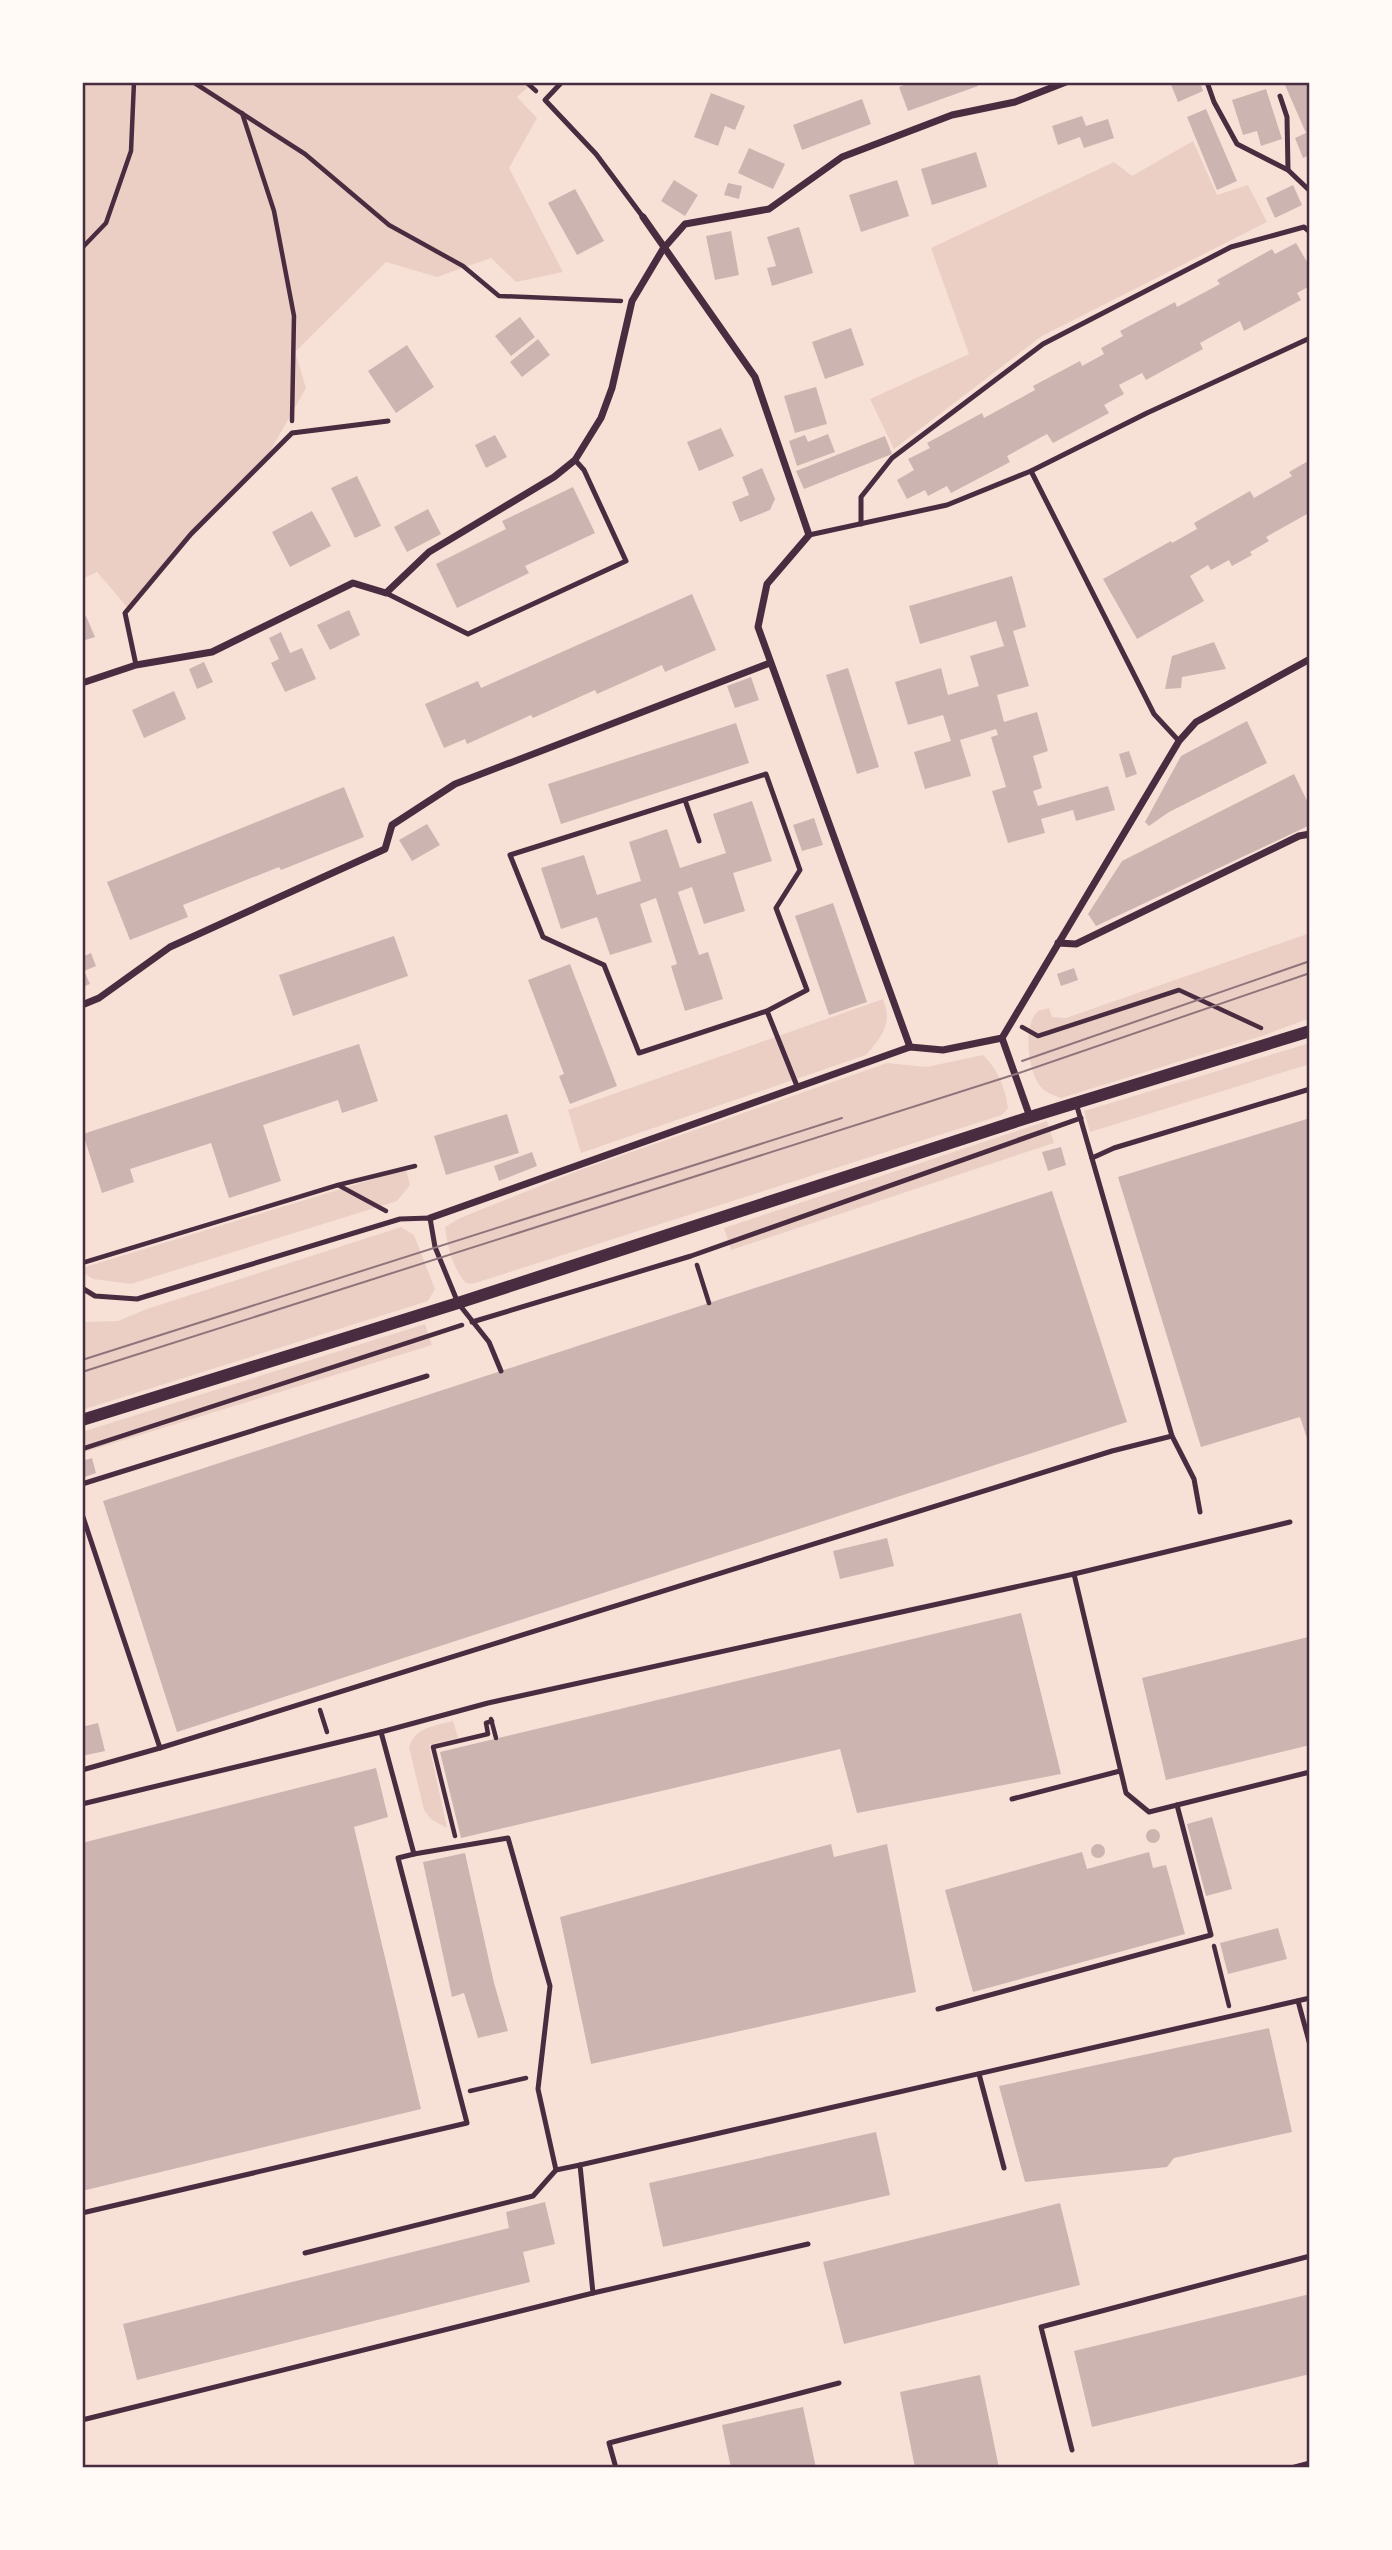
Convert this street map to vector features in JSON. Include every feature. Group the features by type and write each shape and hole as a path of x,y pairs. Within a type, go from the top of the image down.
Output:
{"street":[{"path":"82,683 136,665 212,652 353,583 386,593 429,552 555,477 575,460 605,408 632,301 663,249 685,224 769,209 842,157 952,116 1015,102 1066,82"},
{"path":"643,217 755,377 809,535 767,584 758,627 910,1046"},
{"path":"430,1218 910,1046 943,1050 1002,1038 1179,741 1196,722 1310,659"},
{"path":"82,1005 99,998 170,947 384,849 392,825 455,784 770,663"},
{"path":"1058,943 1076,944 1299,836 1310,834"},
{"path":"82,1420 1310,1031"},
{"path":"1002,1038 1030,1118"}],"lane":[{"path":"562,82 545,100 596,153 643,217"},
{"path":"1207,82 1237,144 1288,170 1310,191"},
{"path":"1280,96 1287,117 1288,170"},
{"path":"861,524 861,497 892,458 1043,344 1231,247 1304,227 1310,232"},
{"path":"809,535 947,505 1031,471 1147,413 1310,338"},
{"path":"136,665 125,613 191,534 292,433 388,421"},
{"path":"386,593 468,634 626,561 584,470 575,460"},
{"path":"1031,471 1154,714 1179,741"},
{"path":"766,774 800,870 776,908 807,990 767,1010 639,1053 604,965 543,937 510,855 766,774"},
{"path":"685,800 699,841"},
{"path":"767,1010 797,1086"},
{"path":"1092,1158 1310,1089"},
{"path":"1076,1104 1172,1436 1194,1479 1200,1512"},
{"path":"472,1322 691,1256 1081,1118"},
{"path":"82,1288 95,1296 138,1299 400,1219 430,1218 435,1247 457,1303 489,1342 500,1371"},
{"path":"82,1484 427,1376"},
{"path":"82,1770 1098,1455 1172,1436"},
{"path":"82,1514 160,1748"},
{"path":"82,1804 381,1732 488,1703 1074,1574 1290,1521"},
{"path":"1074,1574 1126,1793 1149,1812 1310,1772"},
{"path":"381,1732 414,1854"},
{"path":"1012,1798 1119,1771"},
{"path":"939,2008 1211,1935 1177,1805"},
{"path":"82,2213 467,2123 398,1858 457,1845 508,1838 550,1986 538,2089 556,2170"},
{"path":"305,2253 533,2196 556,2170 1310,1998"},
{"path":"1298,2001 1310,2045"},
{"path":"979,2074 1003,2168"},
{"path":"580,2165 593,2293"},
{"path":"82,2420 593,2293 808,2244"},
{"path":"1072,2450 1041,2327 1310,2256"},
{"path":"616,2468 609,2442 839,2383"},
{"path":"1291,2468 1310,2463"}],"path":[{"path":"82,248 106,223 131,151 134,82"},
{"path":"193,82 305,154 388,225 463,266 499,296 632,301"},
{"path":"242,113 274,211 294,316 292,433"},
{"path":"1012,1021 1038,1036 1179,990 1287,1039"},
{"path":"82,1263 338,1185 415,1166"},
{"path":"338,1185 400,1219"},
{"path":"697,1266 709,1303"},
{"path":"82,1449 472,1322"},
{"path":"317,1699 331,1744"},
{"path":"457,1845 433,1747 488,1734 486,1723 492,1721 496,1738"},
{"path":"1211,1935 1232,2016"},
{"path":"459,2094 539,2076"}],"shaded area":[{"path":"82,82 534,82 517,97 537,118 509,168 563,272 516,282 491,258 437,277 386,262 295,352 306,388 264,462 201,523 128,608 97,572 82,579"},
{"path":"1193,141 1217,195 1248,185 1267,222 1042,336 894,449 870,399 969,354 931,248 1114,162 1132,176"},
{"path":"1310,933 1310,1018 1265,1035 1061,1098 1045,1091 1036,1080 1030,1060 1028,1038 1033,1018 1038,1011 1049,1008 1052,1017 1066,1018"},
{"path":"883,999 886,1023 877,1042 866,1055 581,1153 568,1110"},
{"path":"1310,1043 1310,1064 1090,1132 1084,1111"},
{"path":"983,1055 993,1066 1003,1086 1008,1108 1002,1115 472,1284 466,1283 454,1264 445,1227 460,1218 580,1170 887,1063 926,1067"},
{"path":"1047,1121 1054,1143 731,1250 724,1228"},
{"path":"406,1169 410,1185 397,1201 131,1284 93,1279 82,1272 82,1268"},
{"path":"401,1227 414,1235 435,1289 428,1301 82,1410 82,1322 118,1321 147,1309"},
{"path":"425,1324 432,1345 82,1453 82,1432"},
{"path":"453,1721 458,1738 429,1745 447,1828 431,1819 424,1810 409,1747 421,1731"}],"building":[{"path":"912,82 977,82 978,86 908,111 899,87"},
{"path":"1170,82 1200,82 1203,91 1178,102"},
{"path":"1306,82 1310,90 1310,155 1303,158 1295,138 1306,133 1285,85"},
{"path":"1266,89 1282,139 1261,146 1257,131 1243,135 1232,100"},
{"path":"711,93 745,106 735,130 725,126 718,146 694,137"},
{"path":"862,99 871,124 802,150 793,125"},
{"path":"1206,109 1237,181 1217,190 1187,117"},
{"path":"1082,116 1086,126 1108,119 1114,138 1084,148 1080,137 1058,145 1052,126"},
{"path":"749,148 785,164 773,189 738,173"},
{"path":"976,152 987,187 932,205 921,169"},
{"path":"674,180 698,195 685,216 661,201"},
{"path":"897,180 909,216 861,232 849,195"},
{"path":"728,183 742,186 739,199 724,195"},
{"path":"1293,185 1302,205 1275,218 1266,198"},
{"path":"575,189 604,241 577,255 548,203"},
{"path":"799,227 813,273 772,286 767,268 776,266 767,237"},
{"path":"731,231 739,275 715,280 706,236"},
{"path":"1296,243 1310,267 1310,286 1297,293 1301,300 1244,331 1240,321 1200,343 1203,349 1146,380 1142,373 1119,385 1124,394 1104,405 1109,413 1053,443 1047,434 1007,456 1010,462 951,493 947,486 928,496 925,490 907,499 897,480 914,470 908,459 930,448 927,443 982,413 984,418 1035,390 1033,386 1080,361 1082,366 1104,354 1101,348 1123,336 1120,331 1175,302 1177,307 1220,284 1217,280 1272,249 1275,254"},
{"path":"520,317 535,337 511,356 495,336"},
{"path":"851,328 864,365 825,379 812,342"},
{"path":"538,339 550,355 522,377 510,362"},
{"path":"407,345 434,387 396,413 368,371"},
{"path":"816,387 827,424 795,433 784,396"},
{"path":"721,428 734,456 699,471 687,442"},
{"path":"828,434 835,452 797,466 789,441 805,435 808,442"},
{"path":"495,435 507,457 486,468 475,445"},
{"path":"885,436 892,454 804,489 796,471"},
{"path":"1310,460 1310,520 1307,514 1266,537 1269,541 1232,566 1229,560 1211,570 1208,565 1190,576 1204,601 1137,639 1103,579 1197,529 1194,523 1250,491 1254,498 1292,476 1289,472"},
{"path":"762,468 775,499 770,510 740,522 732,502 749,495 742,477"},
{"path":"357,476 381,526 355,538 331,488"},
{"path":"573,487 595,533 525,566 529,573 457,608 436,564 506,529 502,521"},
{"path":"428,509 441,534 407,552 394,527"},
{"path":"312,511 331,546 290,567 272,532"},
{"path":"1012,576 1026,627 1013,631 1029,686 997,695 1004,722 1037,712 1048,751 1033,756 1042,788 1033,791 1038,806 1108,786 1115,810 1076,821 1073,810 1041,819 1045,833 1008,843 992,791 1006,787 991,737 998,735 996,729 960,740 971,776 925,789 914,752 951,741 943,715 908,725 895,682 941,668 948,695 979,686 970,656 1004,646 996,621 920,644 909,606"},
{"path":"692,594 716,650 665,672 662,665 597,694 595,690 533,718 531,715 467,744 465,739 444,748 425,704 478,681 481,688"},
{"path":"349,610 360,635 330,650 317,625"},
{"path":"86,616 95,637 82,641 82,618"},
{"path":"281,632 290,653 302,648 316,679 285,692 271,663 279,659 269,638"},
{"path":"1214,642 1226,669 1182,677 1181,688 1165,689 1172,656"},
{"path":"204,662 213,682 197,689 189,669"},
{"path":"848,668 879,767 857,774 826,675"},
{"path":"751,677 759,700 735,708 727,686"},
{"path":"174,691 186,719 144,738 132,710"},
{"path":"1247,721 1267,763 1169,812 1149,826 1145,822 1181,756"},
{"path":"736,723 749,763 561,824 548,784"},
{"path":"1129,751 1137,774 1126,778 1119,754"},
{"path":"1294,774 1310,807 1310,825 1096,926 1088,914 1122,861"},
{"path":"344,787 364,837 183,905 188,917 130,940 107,882"},
{"path":"752,801 772,861 733,873 745,911 704,924 692,887 678,892 699,955 708,952 723,999 685,1011 671,966 677,964 656,898 640,904 652,942 610,955 597,917 561,929 541,868 584,855 597,895 641,881 629,842 667,829 680,868 726,853 713,814"},
{"path":"814,818 823,845 802,851 793,825"},
{"path":"427,824 440,845 412,861 399,840"},
{"path":"833,903 867,1002 829,1015 795,916"},
{"path":"394,936 408,976 293,1016 279,975"},
{"path":"91,953 96,966 84,971 90,984 82,987 82,957"},
{"path":"570,964 617,1086 570,1104 559,1076 564,1074 528,980"},
{"path":"1074,968 1078,980 1061,986 1057,974"},
{"path":"359,1044 378,1101 342,1113 338,1100 263,1125 281,1181 229,1198 211,1143 130,1169 134,1182 102,1193 83,1134"},
{"path":"507,1114 519,1153 446,1175 434,1136"},
{"path":"1310,1118 1310,1447 1300,1417 1201,1447 1118,1177"},
{"path":"1061,1147 1066,1165 1048,1171 1042,1152"},
{"path":"532,1152 537,1166 499,1181 494,1166"},
{"path":"1052,1191 1127,1422 177,1732 103,1501"},
{"path":"92,1458 96,1473 82,1478 82,1461"},
{"path":"887,1538 894,1566 840,1579 833,1551"},
{"path":"1021,1613 1061,1774 857,1813 840,1749 461,1838 440,1752"},
{"path":"1308,1637 1310,1745 1166,1780 1142,1678"},
{"path":"98,1723 105,1751 82,1756 82,1727"},
{"path":"376,1768 388,1817 354,1827 421,2109 82,2191 82,1843"},
{"path":"1212,1817 1232,1889 1206,1896 1187,1824"},
{"path":"1153,1829 1158,1831 1158,1841 1153,1843 1148,1841 1146,1836 1148,1831"},
{"path":"831,1844 834,1857 887,1844 916,1992 591,2064 560,1917"},
{"path":"1095,1844 1101,1844 1105,1851 1101,1858 1095,1858 1091,1854 1091,1848"},
{"path":"1082,1852 1087,1869 1149,1852 1153,1868 1166,1865 1185,1934 973,1992 945,1890"},
{"path":"465,1853 494,1983 508,2031 478,2038 464,1993 452,1997 423,1862"},
{"path":"1278,1928 1287,1959 1228,1974 1220,1943"},
{"path":"1269,2028 1292,2132 1174,2158 1167,2167 1025,2182 999,2086"},
{"path":"876,2132 890,2195 663,2247 649,2183"},
{"path":"545,2202 555,2244 523,2252 530,2282 137,2380 123,2324 509,2228 506,2212"},
{"path":"1060,2203 1080,2285 844,2344 823,2262"},
{"path":"1310,2294 1310,2374 1092,2427 1074,2351"},
{"path":"980,2375 999,2468 915,2468 900,2392"},
{"path":"803,2407 816,2468 731,2468 722,2425"}],"tram line":[{"path":"1022,1061 1310,961"},
{"path":"82,1372 1016,1074 1310,973"},
{"path":"82,1360 842,1118"}]}
